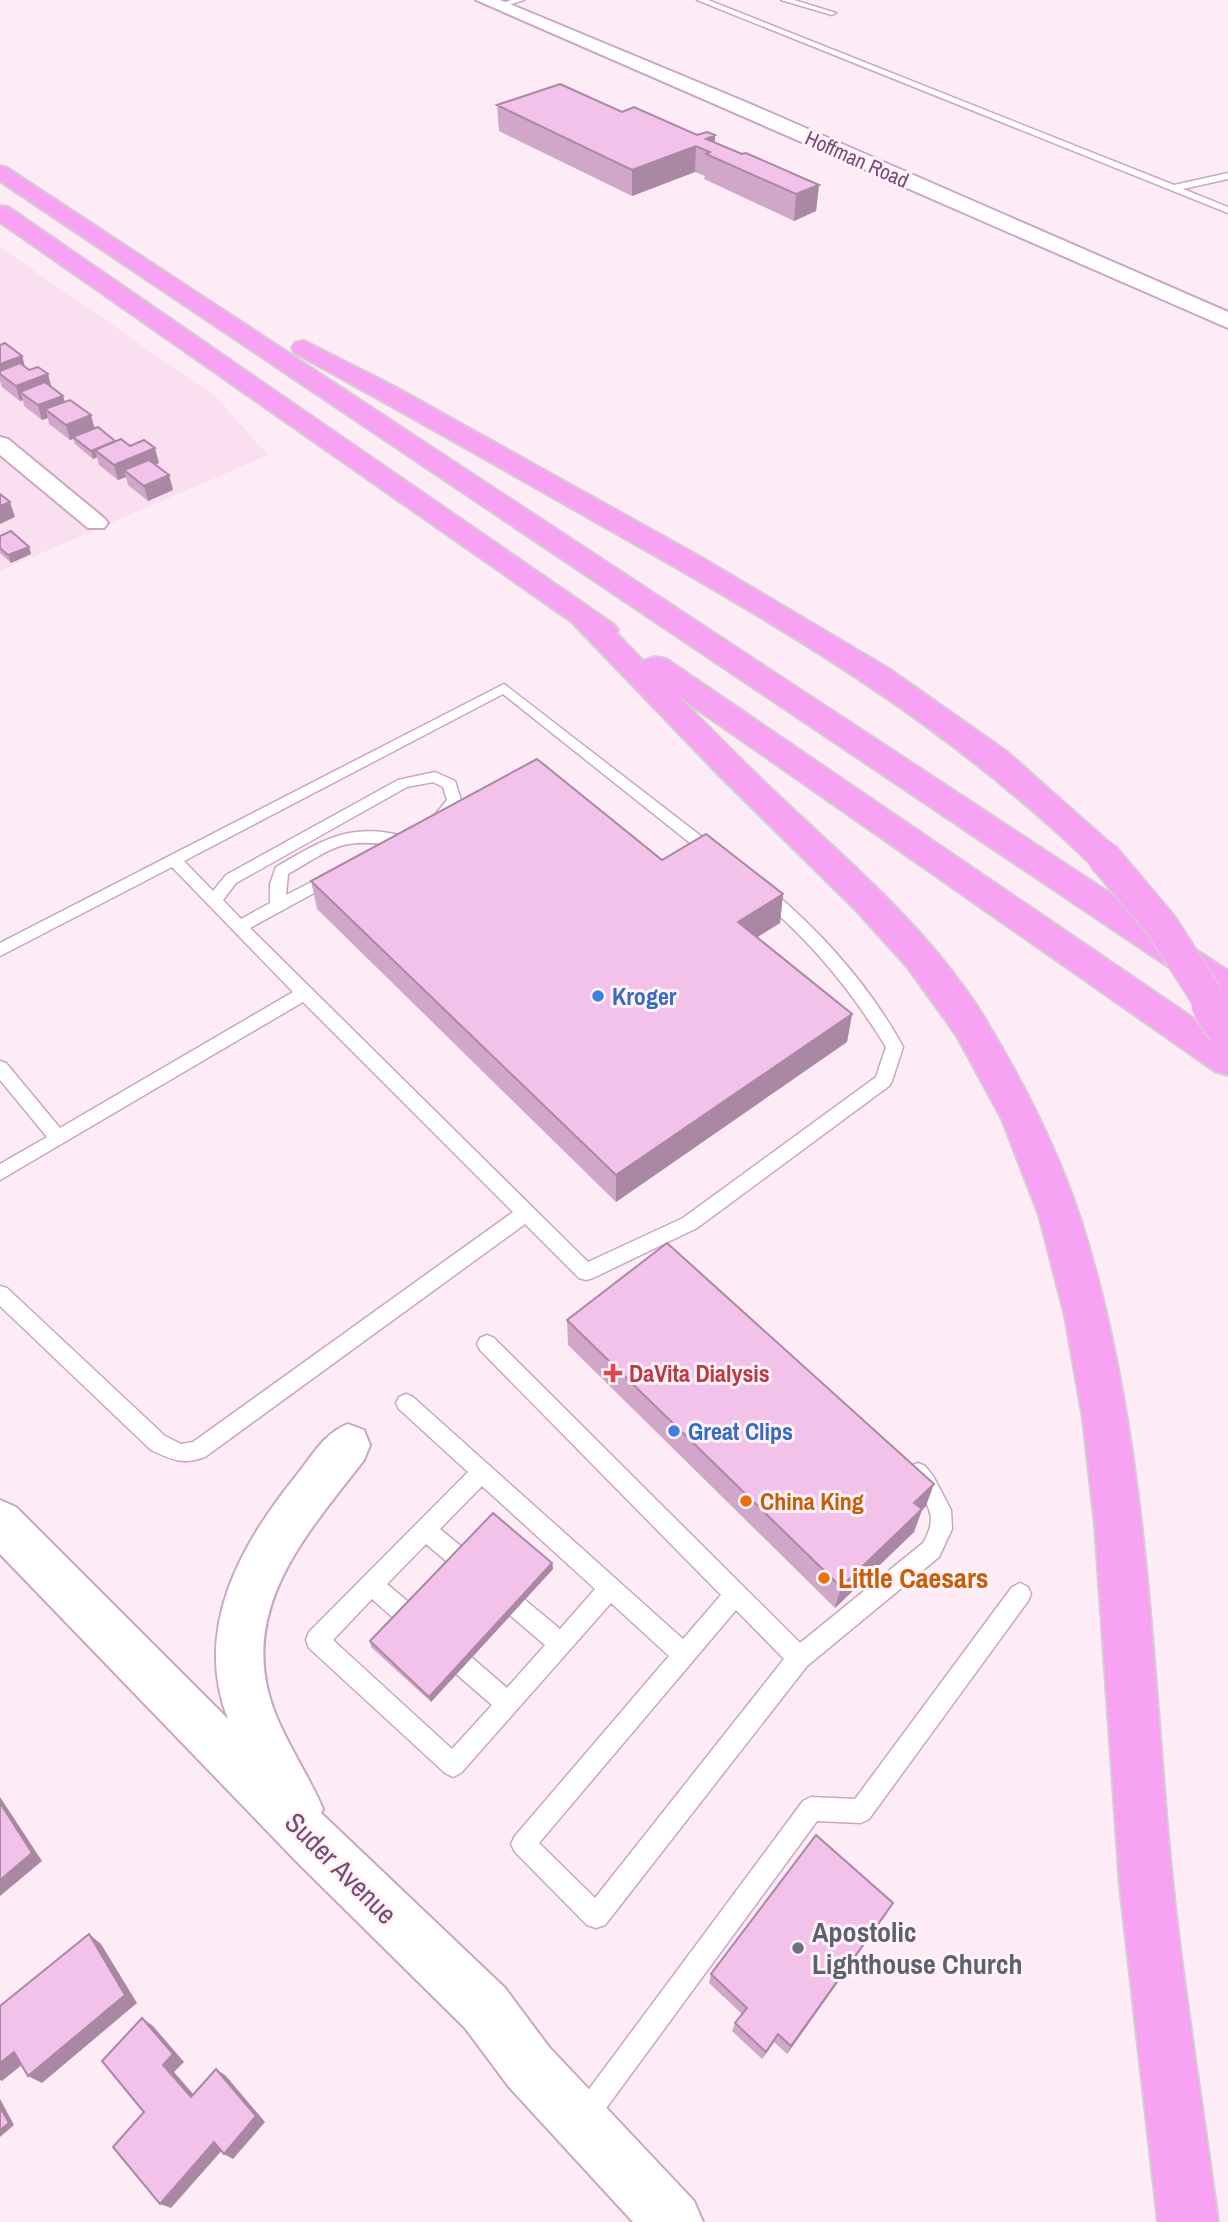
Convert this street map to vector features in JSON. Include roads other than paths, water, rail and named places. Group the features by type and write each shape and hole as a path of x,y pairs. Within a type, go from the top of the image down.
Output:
{"highway":[{"path":"0,172 1228,989"},
{"path":"0,212 1228,1061"},
{"path":"105,243 432,418 764,606 980,746 1042,796 1103,856 1162,926 1228,1029"},
{"path":"582,616 753,790 841,870 915,952 962,1015 993,1064 1050,1185 1078,1280 1107,1441 1123,1586 1142,1844 1188,2222"}],"street":[{"name":"Hoffman Road","path":"492,3 741,107 1228,321"},
{"path":"0,444 96,523"},
{"path":"0,471 22,462"},
{"path":"316,1845 253,1718 241,1681 239,1639 247,1603 285,1527 348,1446"},
{"name":"Suder Avenue","path":"0,1522 316,1845 485,2008 529,2067 673,2222"}],"lane":[{"path":"492,3 520,0"},
{"path":"703,0 1228,210"},
{"path":"785,0 832,13"},
{"path":"1173,188 1228,176"},
{"path":"0,950 504,688 723,861"},
{"path":"214,901 231,879 403,783 435,777 450,784 454,800 444,817 379,853"},
{"path":"278,905 281,871 332,844 347,837 413,836"},
{"path":"173,859 304,993 586,1272 690,1223 883,1081 895,1047 871,1008 800,921 745,878"},
{"path":"239,927 343,870"},
{"path":"0,1173 304,993"},
{"path":"0,1068 58,1138"},
{"path":"0,1294 158,1443 180,1454 198,1450 526,1213"},
{"path":"658,1238 679,1256"},
{"path":"487,1345 799,1658"},
{"path":"406,1404 684,1655"},
{"path":"736,1594 523,1844 596,1916 799,1658 931,1550 942,1536 943,1514 934,1495 901,1456"},
{"path":"482,1472 317,1640 453,1765 610,1588"},
{"path":"425,1530 561,1644"},
{"path":"372,1585 508,1703"},
{"path":"580,2122 811,1809 860,1811 1020,1594"}],"place":[{"name":"Kroger","path":"598,996"},
{"name":"DaVita Dialysis","path":"613,1373"},
{"name":"Great Clips","path":"674,1431"},
{"name":"China King","path":"746,1501"},
{"name":"Little Caesars","path":"824,1578"},
{"name":"Apostolic Lighthouse Church","path":"798,1948"}]}
